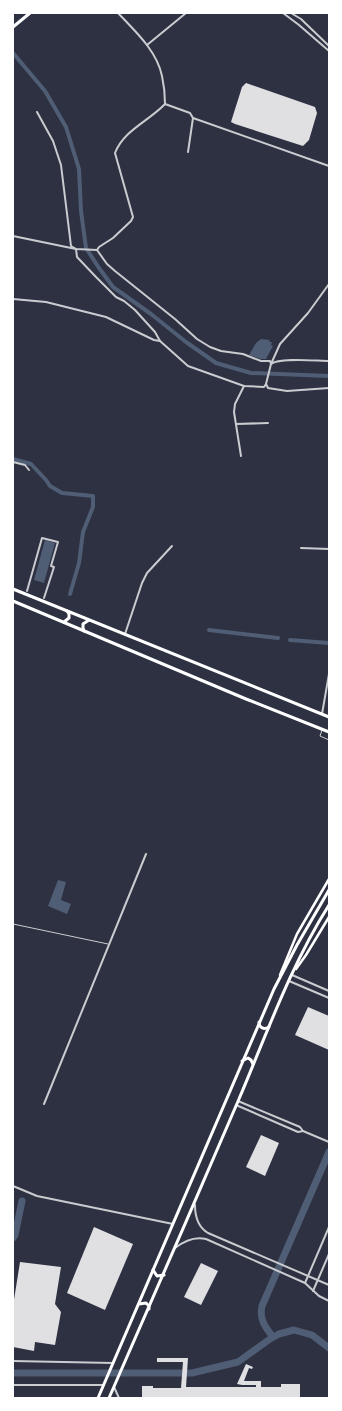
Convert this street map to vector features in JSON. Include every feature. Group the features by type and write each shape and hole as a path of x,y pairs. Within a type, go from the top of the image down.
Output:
{"main road":[{"path":"13,27 30,13"},
{"path":"13,589 329,717"},
{"path":"13,601 246,700 329,732"},
{"path":"62,622 69,618 67,610"},
{"path":"85,631 83,624 90,620"},
{"path":"98,1398 297,934 329,880"},
{"path":"278,979 329,890"},
{"path":"109,1398 149,1309 289,981 309,938 329,905"},
{"path":"294,970 306,955 329,917"},
{"path":"259,1022 262,1028 269,1026"},
{"path":"242,1061 246,1058 250,1059 253,1066"},
{"path":"153,1270 157,1276 164,1274"},
{"path":"139,1304 146,1303 149,1309"}],"street":[{"path":"118,13 147,45 157,63 163,76 165,104"},
{"path":"147,45 186,13"},
{"path":"283,13 299,24 329,51"},
{"path":"291,13 301,19 329,46"},
{"path":"165,104 190,113 193,118 329,166"},
{"path":"13,236 76,249 96,250 125,228 132,221 133,217 115,153 118,147 136,126 153,115 165,104"},
{"path":"37,112 53,141 61,165 71,246 76,249"},
{"path":"188,152 193,118"},
{"path":"76,249 77,257 96,277 116,297 124,301 135,310 155,332 160,341 188,366 244,386 264,387 271,364 280,344 308,313 329,284"},
{"path":"96,250 115,272 149,297 206,345 221,351 243,354 261,361 270,362 271,364 274,362 292,360 329,361"},
{"path":"13,299 46,302 106,317 154,340 160,341"},
{"path":"266,384 268,388 287,390 329,388"},
{"path":"241,456 236,424 235,404 244,386"},
{"path":"236,424 268,423"},
{"path":"13,462 25,465 29,470"},
{"path":"27,591 42,538 58,542 51,566 54,567 44,598"},
{"path":"125,634 142,583 147,573 172,546"},
{"path":"301,548 329,549"},
{"path":"322,714 329,674"},
{"path":"44,1104 146,854"},
{"path":"292,975 329,991"},
{"path":"289,981 329,998"},
{"path":"238,1101 300,1127 303,1131 329,1142"},
{"path":"236,1105 298,1132 303,1131"},
{"path":"13,1186 37,1196 173,1224"},
{"path":"195,1201 197,1218 205,1232 307,1277 329,1285"},
{"path":"305,1283 329,1227"},
{"path":"175,1248 190,1239 204,1239 305,1283 313,1291 329,1302"},
{"path":"313,1291 329,1254"},
{"path":"13,1361 113,1363"},
{"path":"13,1385 104,1383"},
{"path":"114,1387 119,1398"}],"lane":[{"path":"322,730 320,736 329,740"},
{"path":"13,924 110,944"}],"water":[{"path":"261,339 270,340 269,342 272,342 271,345 273,346 266,359 249,355 256,343"},
{"path":"45,540 55,543 44,583 34,580"},
{"path":"58,880 66,882 61,900 71,904 67,914 48,906"}],"building":[{"path":"246,83 315,107 317,113 309,140 303,146 231,122 242,87"},
{"path":"308,1007 329,1016 329,1050 295,1035"},
{"path":"261,1135 279,1143 265,1176 246,1167"},
{"path":"94,1227 133,1244 105,1310 67,1293"},
{"path":"20,1262 61,1267 55,1304 61,1312 55,1345 35,1342 34,1351 13,1347 13,1306"},
{"path":"201,1263 218,1271 201,1305 184,1297"},
{"path":"157,1358 188,1358 186,1387 256,1387 256,1385 237,1384 246,1364 253,1367 252,1369 249,1368 244,1381 261,1381 261,1387 281,1387 281,1384 300,1384 300,1398 142,1398 142,1386 153,1386 153,1388 181,1388 183,1362 157,1362"}],"waterway":[{"path":"13,53 45,91 66,127 79,169 81,211 86,248 113,287 216,363 251,373 329,376"},
{"path":"13,459 31,464 50,486 62,493 93,496 93,507 83,532 79,563 70,594"},
{"path":"209,630 278,638"},
{"path":"290,640 329,643"},
{"path":"273,1337 263,1323 261,1315 262,1306 329,1152"},
{"path":"13,1238 15,1235 22,1201"},
{"path":"13,1373 192,1373 238,1362 270,1339 279,1334 294,1330 312,1335 329,1348"}]}
